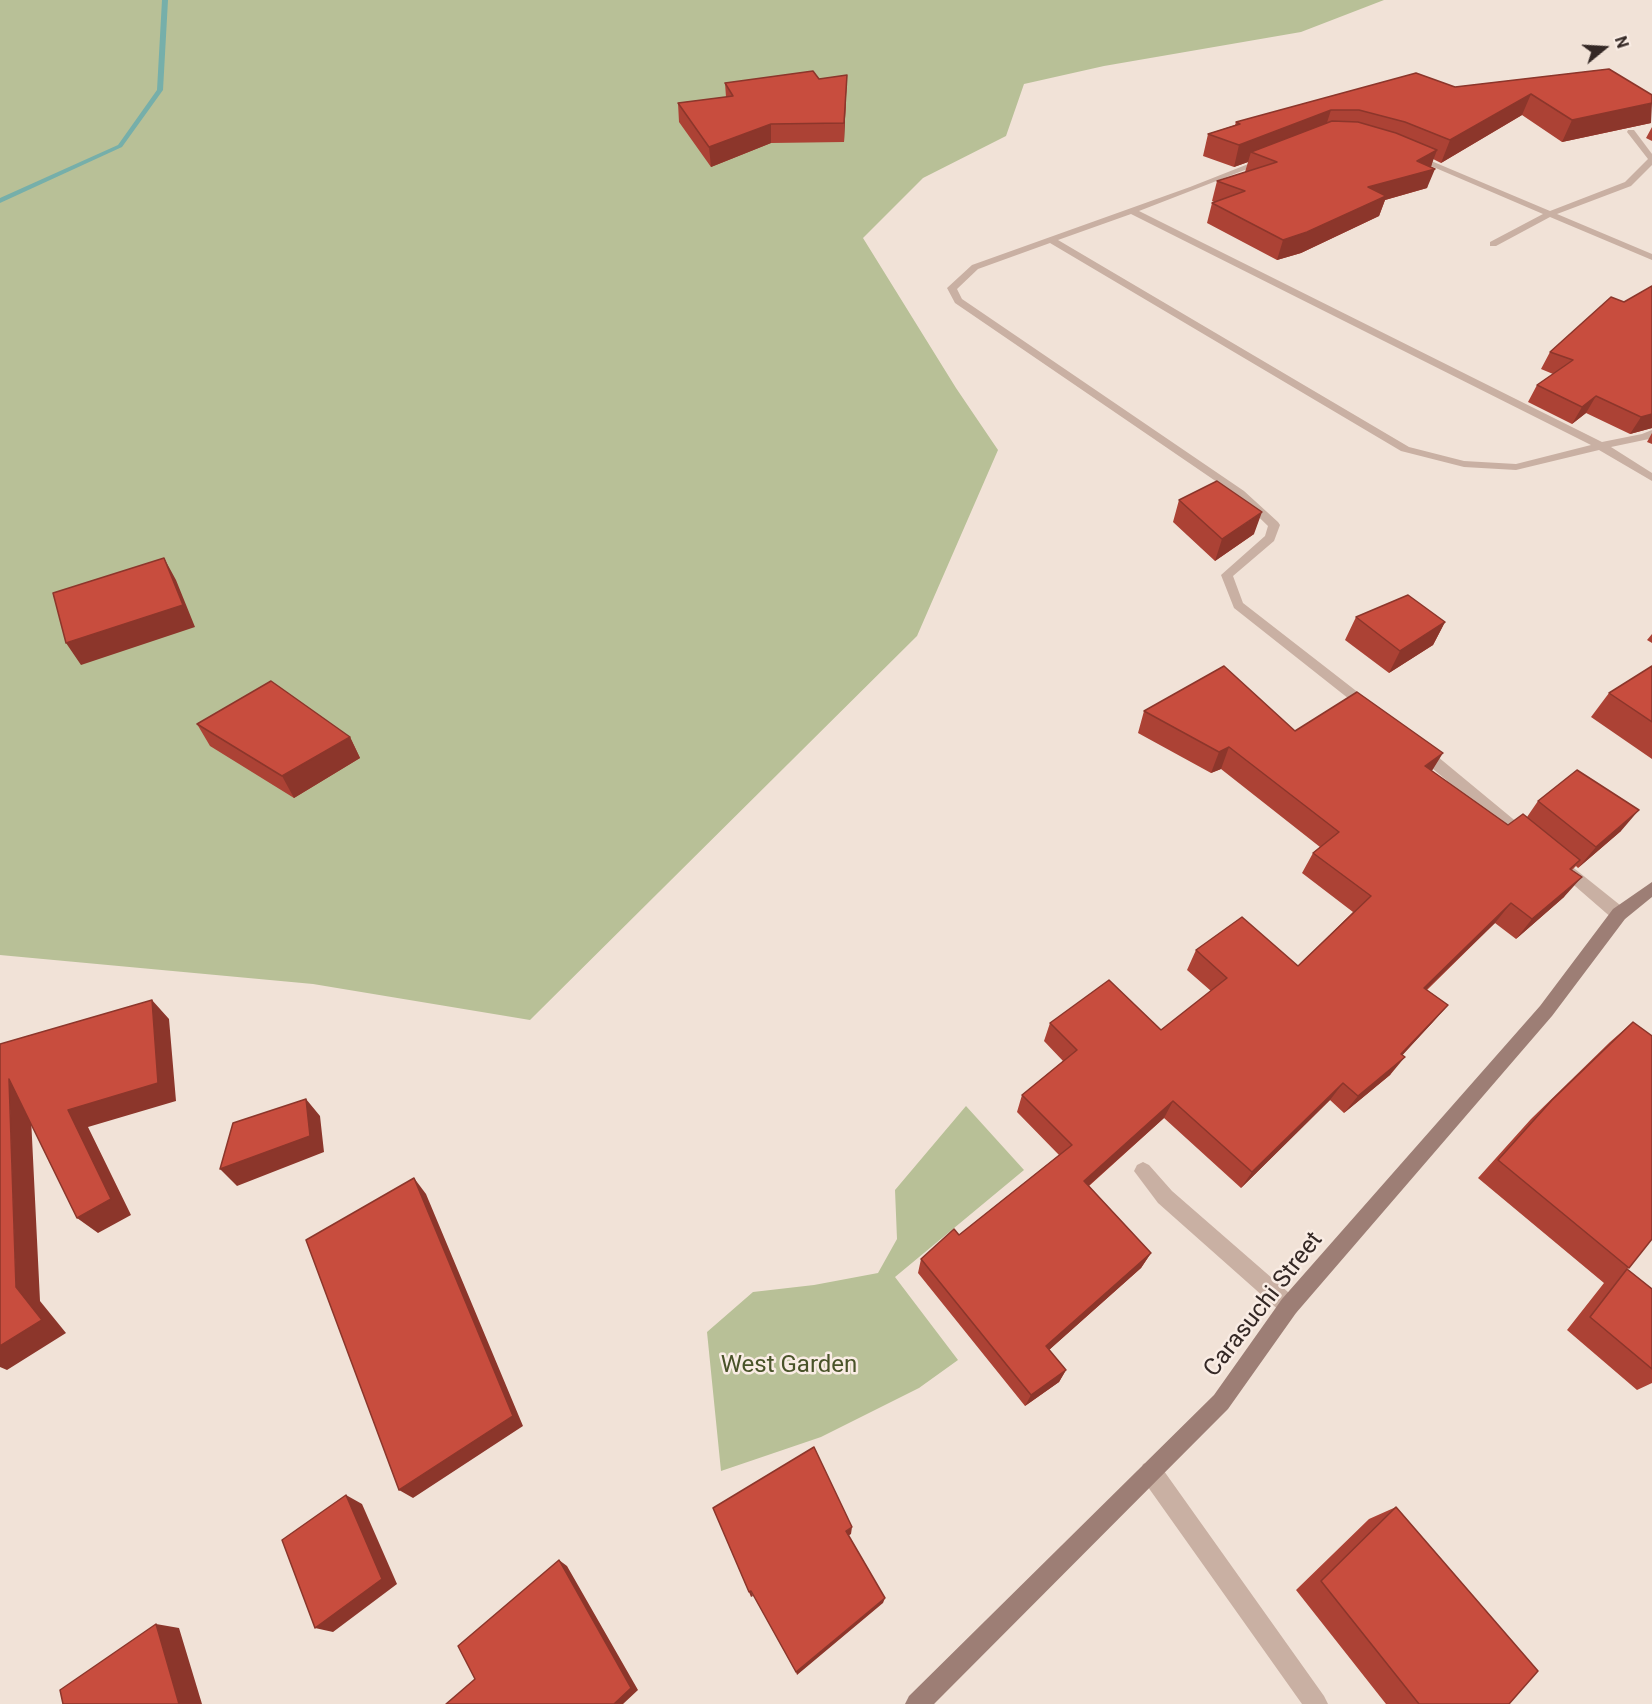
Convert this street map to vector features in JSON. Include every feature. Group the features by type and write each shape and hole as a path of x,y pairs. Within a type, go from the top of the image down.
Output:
{"street":[{"path":"1493,244 1550,214 1628,184 1652,159 1631,132"},
{"path":"1404,153 1652,257"},
{"path":"1270,158 1132,211 975,267 952,288 958,301 1240,494 1274,525 1270,538 1227,575 1238,605 1381,718"},
{"path":"1132,211 1601,446 1652,478"},
{"path":"1051,240 1405,449 1464,464 1516,467 1645,437 1652,433"},
{"path":"1408,741 1536,846"},
{"path":"1555,861 1619,914"},
{"name":"Carasuchi Street","path":"916,1704 1221,1402 1289,1306 1546,1011 1619,914 1652,888"},
{"path":"1143,1171 1166,1197 1289,1306"},
{"path":"1151,1472 1316,1704"}],"green space":[{"path":"0,0 1384,0 1301,32 1104,66 1024,84 1006,136 923,178 863,238 956,388 998,450 917,636 530,1020 313,984 0,955"},
{"name":"West Garden","path":"966,1106 1024,1170 895,1277 958,1360 919,1388 821,1437 721,1471 707,1332 753,1292 814,1285 878,1273 897,1239 895,1190"}],"building":[{"path":"1609,69 1652,95 1652,103 1572,120 1531,94 1450,140 1405,122 1359,110 1331,110 1239,145 1208,134 1240,124 1236,122 1416,73 1455,87"},
{"path":"813,71 819,79 847,75 844,123 771,124 709,147 678,103 733,96 725,83"},
{"path":"1332,121 1358,122 1396,133 1437,150 1417,161 1435,169 1368,187 1386,196 1307,232 1283,240 1212,203 1245,191 1217,181 1277,162 1251,152"},
{"path":"1652,286 1652,414 1641,417 1596,396 1582,407 1537,385 1573,360 1550,352 1611,297 1624,302"},
{"path":"1217,481 1262,512 1222,539 1179,500"},
{"path":"164,558 183,605 66,643 53,593"},
{"path":"1408,595 1445,622 1400,651 1356,617"},
{"path":"1224,666 1295,731 1357,692 1443,753 1425,766 1508,825 1523,814 1580,860 1570,869 1582,877 1532,919 1511,903 1424,988 1448,1005 1401,1054 1405,1057 1358,1096 1343,1083 1252,1172 1173,1101 1084,1181 1151,1253 1046,1346 1066,1370 1031,1395 921,1259 954,1229 959,1235 1072,1145 1022,1095 1077,1050 1050,1023 1109,980 1161,1030 1227,978 1196,950 1242,917 1298,966 1371,896 1313,853 1339,832 1229,747 1219,752 1144,711"},
{"path":"1652,666 1652,722 1609,693"},
{"path":"271,681 350,737 282,776 197,724"},
{"path":"1577,770 1639,810 1596,847 1538,801"},
{"path":"152,1000 158,1083 68,1110 111,1199 77,1218 9,1079 16,1287 42,1320 0,1346 0,1044"},
{"path":"1633,1022 1652,1036 1652,1239 1629,1268 1498,1160 1552,1100"},
{"path":"306,1099 310,1136 220,1169 233,1123"},
{"path":"414,1178 513,1416 399,1490 306,1240"},
{"path":"1627,1269 1652,1289 1652,1369 1590,1317"},
{"path":"814,1447 852,1527 846,1531 885,1598 796,1672 751,1591 749,1592 713,1508"},
{"path":"346,1495 382,1579 315,1628 282,1540"},
{"path":"1396,1507 1538,1671 1509,1704 1419,1704 1321,1581"},
{"path":"559,1560 631,1688 614,1704 446,1704 475,1679 458,1646"},
{"path":"156,1624 179,1704 63,1704 60,1690"}],"waterway":[{"path":"0,201 120,146 160,90 165,0"}]}
